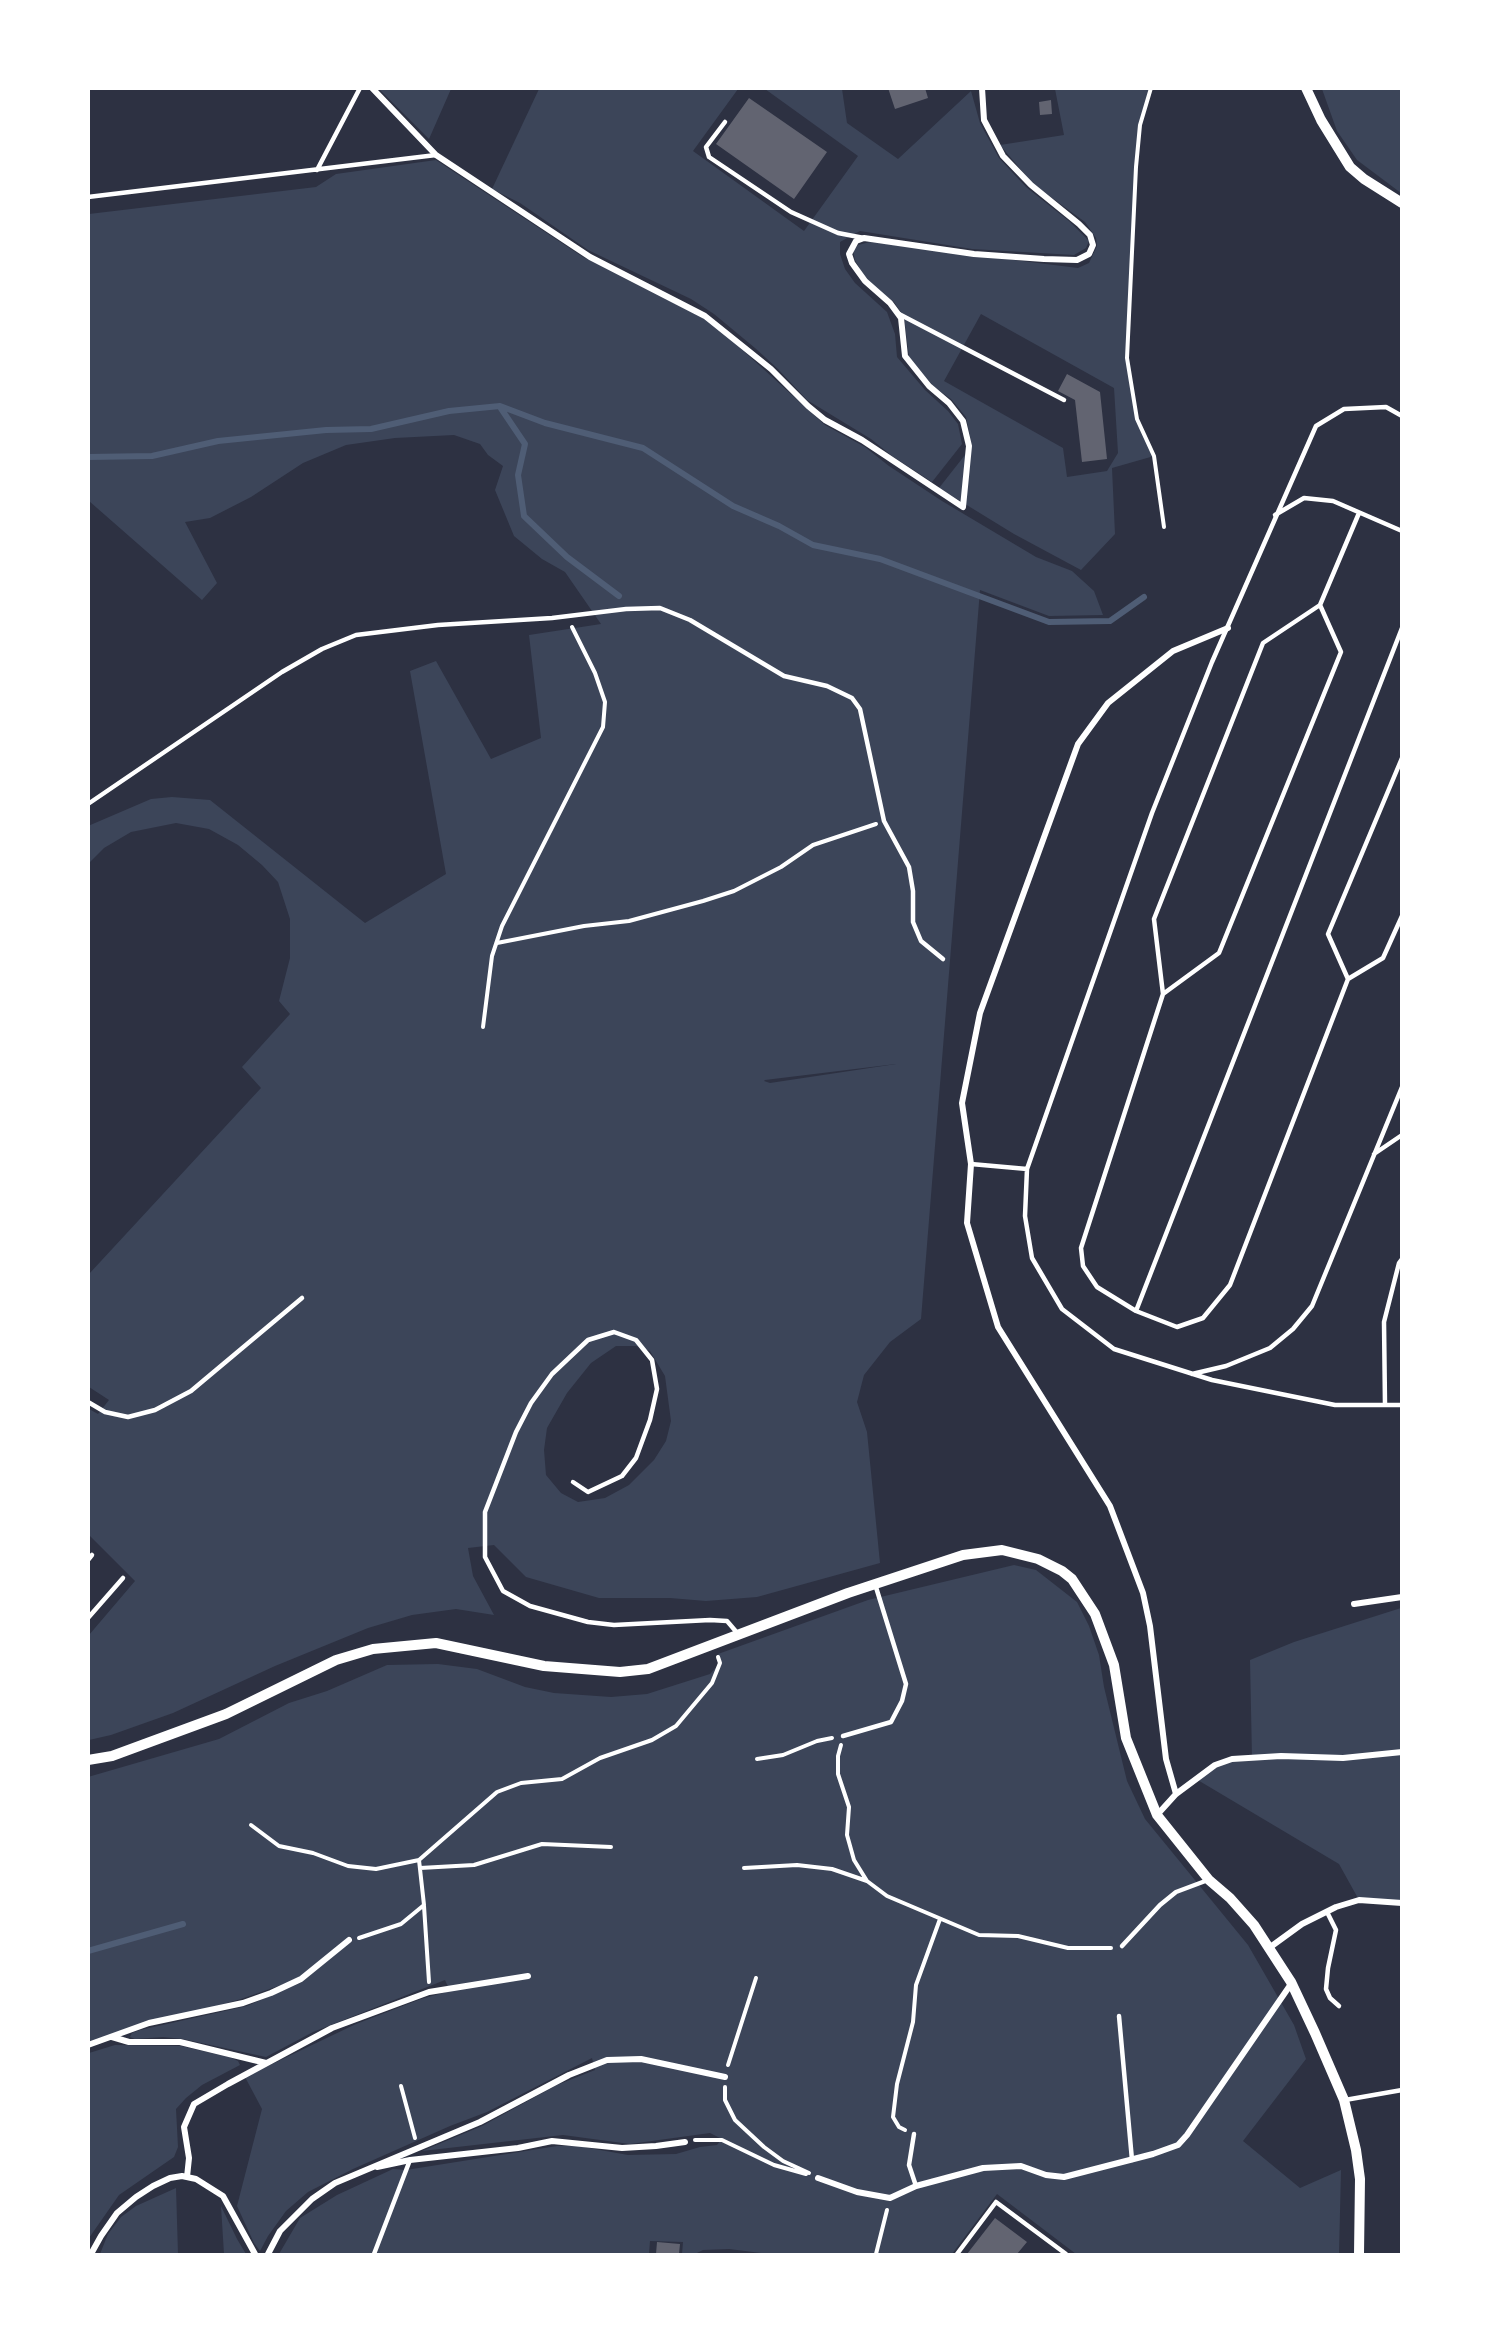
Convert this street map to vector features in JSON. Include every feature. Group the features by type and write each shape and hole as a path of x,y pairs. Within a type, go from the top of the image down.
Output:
{"street":[{"path":"372,88 436,155 590,257 705,316 771,369 825,420 862,440 963,507 969,446 963,421 949,403 929,386 905,356 901,318 890,303 865,281 852,263 849,254 856,241 864,238 974,254 1044,259 1077,260 1089,254 1093,245 1090,236 1079,224 1031,185 1003,156 984,120 982,88"},
{"path":"1306,88 1321,120 1350,167 1401,203"},
{"path":"1176,1794 1166,1759 1150,1626 1143,1593 1110,1506 998,1327 967,1223 971,1164 962,1103 980,1013 1078,744 1108,703 1173,651 1227,628"},
{"path":"88,1760 112,1756 226,1714 336,1660 373,1648 436,1643 544,1666 620,1672 648,1669 875,1584 963,1556 1002,1550 1038,1559 1062,1571 1072,1579 1095,1614 1114,1665 1126,1738 1157,1815 1209,1880 1242,1912 1292,1983 1344,2100 1356,2150 1360,2179 1359,2254"},
{"path":"1354,1604 1401,1597"},
{"path":"1157,1815 1176,1794 1215,1765 1232,1759 1281,1756 1343,1758 1401,1752"},
{"path":"1269,1948 1302,1924 1359,1900 1401,1903"},
{"path":"88,2045 149,2023 243,2003 271,1993 302,1979 349,1940"},
{"path":"187,2177 189,2158 184,2127 194,2104 333,2028 429,1992 528,1976"},
{"path":"818,2178 857,2192 891,2198 916,2186 983,2168 1021,2166 1047,2175 1064,2177 1132,2160 1178,2145 1292,1983"},
{"path":"112,2037 129,2042 180,2042 267,2063"},
{"path":"268,2254 280,2231 312,2199 335,2183 361,2170 480,2122 569,2075 607,2060 641,2059 725,2077"},
{"path":"361,2170 410,2160 518,2148 552,2140 622,2148 685,2142"},
{"path":"91,2254 100,2236 117,2213 136,2197 170,2178 187,2177 210,2187 223,2196 255,2254"}],"lane":[{"path":"317,170 360,88"},
{"path":"725,122 706,147 709,158 791,212 838,233 864,238"},
{"path":"88,197 436,155"},
{"path":"896,312 1064,400"},
{"path":"1401,416 1386,407 1344,410 1316,426 1212,662 1152,813 1027,1169 1025,1216 1032,1258 1062,1310 1114,1348 1212,1380 1335,1405 1401,1405"},
{"path":"1275,515 1305,498 1333,501 1401,531"},
{"path":"1359,513 1320,604 1263,643 1154,919 1163,994 1081,1248 1083,1266 1097,1287 1136,1311 1177,1327 1203,1318 1230,1285 1348,979 1383,958 1401,916"},
{"path":"1163,994 1219,953 1341,652 1320,604"},
{"path":"88,804 282,672 322,649 347,638 438,625 660,608 690,620 784,676 827,686 852,698 860,710 884,821 909,867 913,891 913,922 921,941 942,959"},
{"path":"1136,1311 1401,628"},
{"path":"1348,979 1328,934 1401,758"},
{"path":"1192,1374 1226,1365 1270,1348 1293,1329 1312,1306 1401,1087"},
{"path":"1374,1154 1401,1135"},
{"path":"971,1164 1027,1169"},
{"path":"1385,1405 1384,1322 1398,1263 1401,1259"},
{"path":"88,1402 105,1412 128,1417 155,1410 191,1391 302,1298"},
{"path":"573,1482 588,1492 622,1476 636,1458 650,1420 657,1389 652,1360 636,1340 614,1332 588,1340 552,1374 531,1403 516,1432 485,1512 485,1557 503,1591 530,1606 588,1622 614,1625 727,1621 739,1635"},
{"path":"88,1618 123,1578"},
{"path":"843,1736 891,1722 902,1701 906,1684 875,1584"},
{"path":"1122,1946 1160,1905 1176,1892 1209,1880"},
{"path":"1327,1912 1336,1930 1326,1989 1330,1998 1339,2006"},
{"path":"1119,2016 1132,2160"},
{"path":"1344,2100 1401,2090"},
{"path":"914,2134 909,2165 916,2186"},
{"path":"374,2254 410,2160"},
{"path":"957,2254 996,2202 1066,2254"}],"path":[{"path":"1151,88 1140,125 1136,167 1127,358 1137,419 1154,456 1164,527"},
{"path":"483,1027 492,956 502,926 603,727 604,702 595,673 566,616"},
{"path":"497,943 629,921 703,901 734,891 781,867 813,845 884,821"},
{"path":"251,1825 279,1846 313,1853 348,1866 376,1869 419,1860 497,1792 521,1783 562,1779 600,1758 652,1740 676,1726 712,1683 720,1663 717,1643"},
{"path":"757,1759 783,1755 817,1741 843,1736 838,1756 838,1774 849,1808 847,1835 854,1860 867,1881"},
{"path":"420,1868 474,1865 543,1844 611,1847"},
{"path":"419,1860 429,1992"},
{"path":"744,1869 797,1865 832,1869 867,1881 887,1896 979,1935 1018,1936 1068,1948 1122,1946"},
{"path":"349,1940 401,1924 424,1905"},
{"path":"914,2134 899,2127 892,2117 897,2084 913,2022 916,1985 940,1919"},
{"path":"756,1978 725,2077 725,2100 735,2120 764,2147 783,2161 818,2178"},
{"path":"401,2086 418,2147"},
{"path":"685,2142 704,2138 722,2140 774,2165 818,2178"},
{"path":"876,2254 880,2231 891,2198"}],"shaded area":[{"path":"379,89 451,89 429,139"},
{"path":"539,89 738,89 693,151 804,231 858,156 765,89 842,89 847,123 898,159 971,91 980,123 999,158 1026,187 1069,221 1089,241 1086,248 1074,255 972,249 860,231 840,242 840,254 845,269 855,283 887,312 895,334 897,357 958,424 962,444 932,482 871,439 807,400 778,369 714,314 691,299 588,250 520,203 492,189"},
{"path":"1055,89 1151,89 1140,125 1127,358 1137,419 1154,456 1112,468 1115,534 1081,570 1014,534 939,488 972,446 966,417 951,399 934,387 909,357 904,317 894,302 866,280 855,260 853,251 858,245 870,242 1078,268 1089,263 1097,246 1096,238 1085,222 1033,184 1000,145 1064,135","holes":["981,314 1114,388 1118,453 1107,471 1067,477 1063,448 944,381"]},
{"path":"1322,89 1401,89 1401,193 1357,160 1337,131"},
{"path":"436,160 583,257 705,319 825,425 865,447 942,501 1036,557 1072,571 1094,591 1103,615 1049,616 980,590 921,1319 890,1342 864,1375 857,1402 867,1432 880,1563 757,1597 706,1601 670,1598 599,1598 526,1577 494,1545 468,1548 473,1576 494,1615 456,1609 412,1615 368,1628 275,1666 173,1713 111,1735 89,1740 89,1635 135,1581 89,1535 89,1409 98,1414 109,1400 89,1387 89,1274 261,1088 242,1067 290,1014 279,1001 290,958 290,919 278,882 238,845 209,829 176,823 131,832 104,848 89,863 88,826 151,799 172,797 210,800 365,923 446,874 410,671 436,661 491,759 541,738 529,635 601,624 565,572 542,559 514,536 495,490 503,466 488,455 480,444 454,435 395,438 346,445 303,463 251,497 210,518 185,522 217,583 202,600 89,501 89,214 316,187 336,174","holes":["896,1064 770,1083 764,1081 765,1080","616,1346 636,1346 650,1351 665,1376 671,1421 666,1441 654,1460 629,1485 605,1498 578,1502 561,1493 546,1475 544,1450 547,1428 567,1393 591,1363"]},
{"path":"1014,1565 1036,1570 1077,1602 1089,1626 1099,1655 1104,1687 1127,1781 1145,1819 1248,1945 1294,2025 1306,2059 1243,2141 1300,2188 1341,2170 1339,2254 1076,2254 997,2194 952,2254 769,2254 729,2249 682,2254 683,2242 650,2241 649,2254 279,2254 300,2218 337,2195 393,2169 406,2170 557,2146 578,2146 628,2155 676,2154 717,2145 722,2139 710,2133 630,2144 563,2135 422,2151 482,2126 557,2085 595,2070 592,2058 487,2112 353,2169 308,2192 286,2211 260,2251 237,2206 262,2109 245,2077 356,2024 421,1999 450,1991 445,1980 313,2032 266,2057 183,2039 163,2037 135,2039 130,2037 132,2033 140,2030 247,2006 302,1982 353,1940 350,1936 301,1976 284,1984 241,1999 89,2042 88,1777 219,1739 289,1703 327,1691 387,1665 438,1664 477,1669 525,1687 554,1693 611,1697 647,1694 710,1674 720,1663 718,1654 868,1600"},
{"path":"1401,1608 1401,1903 1359,1900 1339,1864 1196,1779 1215,1765 1252,1758 1250,1660 1294,1642"},
{"path":"115,2045 181,2046 229,2057 238,2061 240,2065 202,2085 176,2109 178,2147 174,2157 119,2195 89,2238 89,2053"},
{"path":"176,2188 178,2254 100,2254 108,2234 121,2217 136,2206"},
{"path":"221,2206 237,2239 246,2254 224,2254"}],"building":[{"path":"888,88 925,88 928,98 895,109"},
{"path":"749,98 827,152 794,199 716,144"},
{"path":"1051,100 1052,114 1040,115 1039,102"},
{"path":"1067,374 1100,392 1107,459 1082,462 1075,400 1058,391"},
{"path":"995,2218 1027,2242 1017,2254 967,2254"},
{"path":"657,2242 680,2244 679,2254 656,2254"}],"waterway":[{"path":"88,457 152,456 218,441 326,430 371,429 449,411 500,406 545,423 643,448 733,506 779,526 813,545 880,559 1049,622 1110,621 1144,597"},
{"path":"500,407 525,444 518,475 524,516 567,557 619,596"},
{"path":"88,1951 183,1924"}]}
